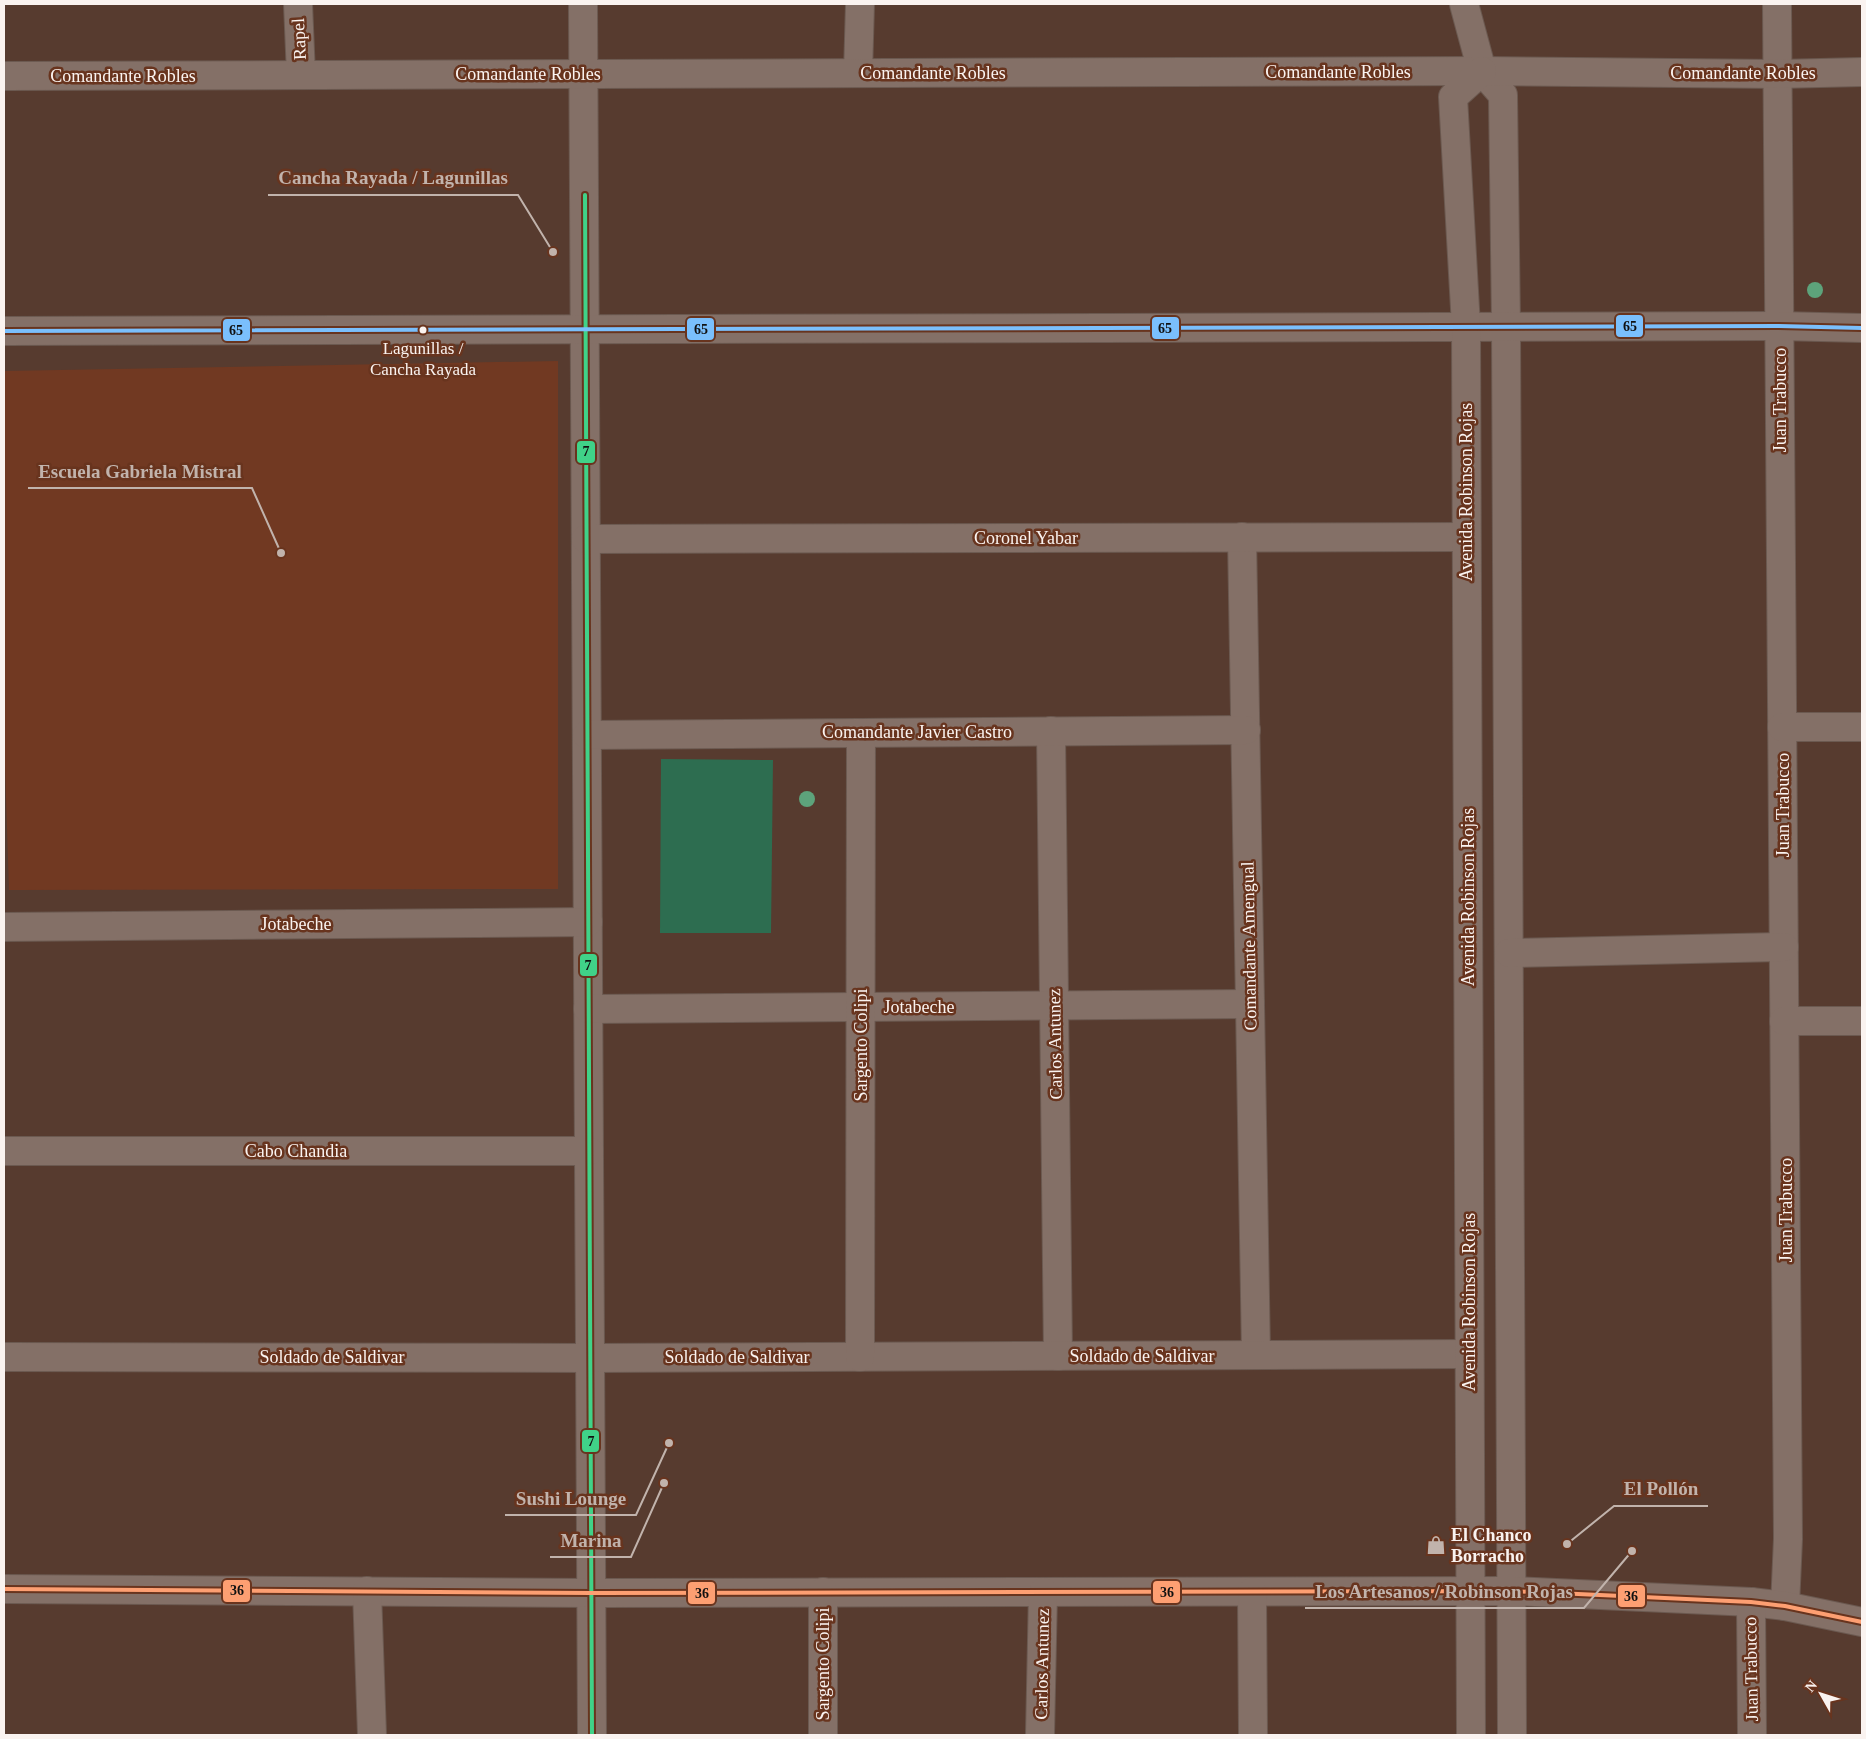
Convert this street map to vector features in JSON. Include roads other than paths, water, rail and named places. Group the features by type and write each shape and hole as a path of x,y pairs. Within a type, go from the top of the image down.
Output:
{"street":[{"name":"Rapel","path":"298,4 301,75"},
{"path":"583,4 592,1735"},
{"path":"858,73 860,4"},
{"path":"1464,4 1482,71 1503,95 1506,326 1512,1735"},
{"name":"Juan Trabucco","path":"1777,4 1788,1529 1785,1606"},
{"name":"Comandante Robles","path":"4,76 1482,71 1778,74 1862,72"},
{"name":"Avenida Robinson Rojas","path":"1471,1735 1466,326 1453,98 1482,71"},
{"path":"4,331 1466,326 1779,326 1862,328"},
{"name":"Comandante Amengual","path":"1242,538 1256,1355"},
{"name":"Coronel Yabar","path":"586,539 1466,538"},
{"path":"1782,727 1862,727"},
{"name":"Comandante Javier Castro","path":"587,735 1246,730"},
{"name":"Carlos Antunez","path":"1051,731 1058,1356"},
{"name":"Sargento Colipi","path":"860,1357 861,732"},
{"name":"Jotabeche","path":"4,927 588,922"},
{"path":"1509,953 1784,947"},
{"name":"Jotabeche","path":"588,1009 1250,1004"},
{"path":"1784,1021 1862,1021"},
{"name":"Cabo Chandia","path":"4,1151 589,1151"},
{"name":"Soldado de Saldivar","path":"4,1357 590,1358 1469,1354"},
{"path":"4,1589 592,1593 1512,1591 1750,1602 1785,1606 1862,1622"},
{"path":"368,1591 372,1735"},
{"name":"Sargento Colipi","path":"823,1592 823,1735"},
{"name":"Carlos Antunez","path":"1040,1735 1044,1592"},
{"path":"1252,1592 1253,1735"},
{"name":"Juan Trabucco","path":"1750,1602 1752,1735"}],"place":[{"name":"Cancha Rayada / Lagunillas","path":"553,252"},
{"name":"Lagunillas / Cancha Rayada","path":"423,330"},
{"name":"Escuela Gabriela Mistral","path":"281,553"},
{"name":"Sushi Lounge","path":"669,1443"},
{"name":"Marina","path":"664,1483"},
{"name":"El Pollón","path":"1567,1544"},
{"name":"El Chanco Borracho","path":"1436,1545"},
{"name":"Los Artesanos / Robinson Rojas","path":"1632,1551"}]}
